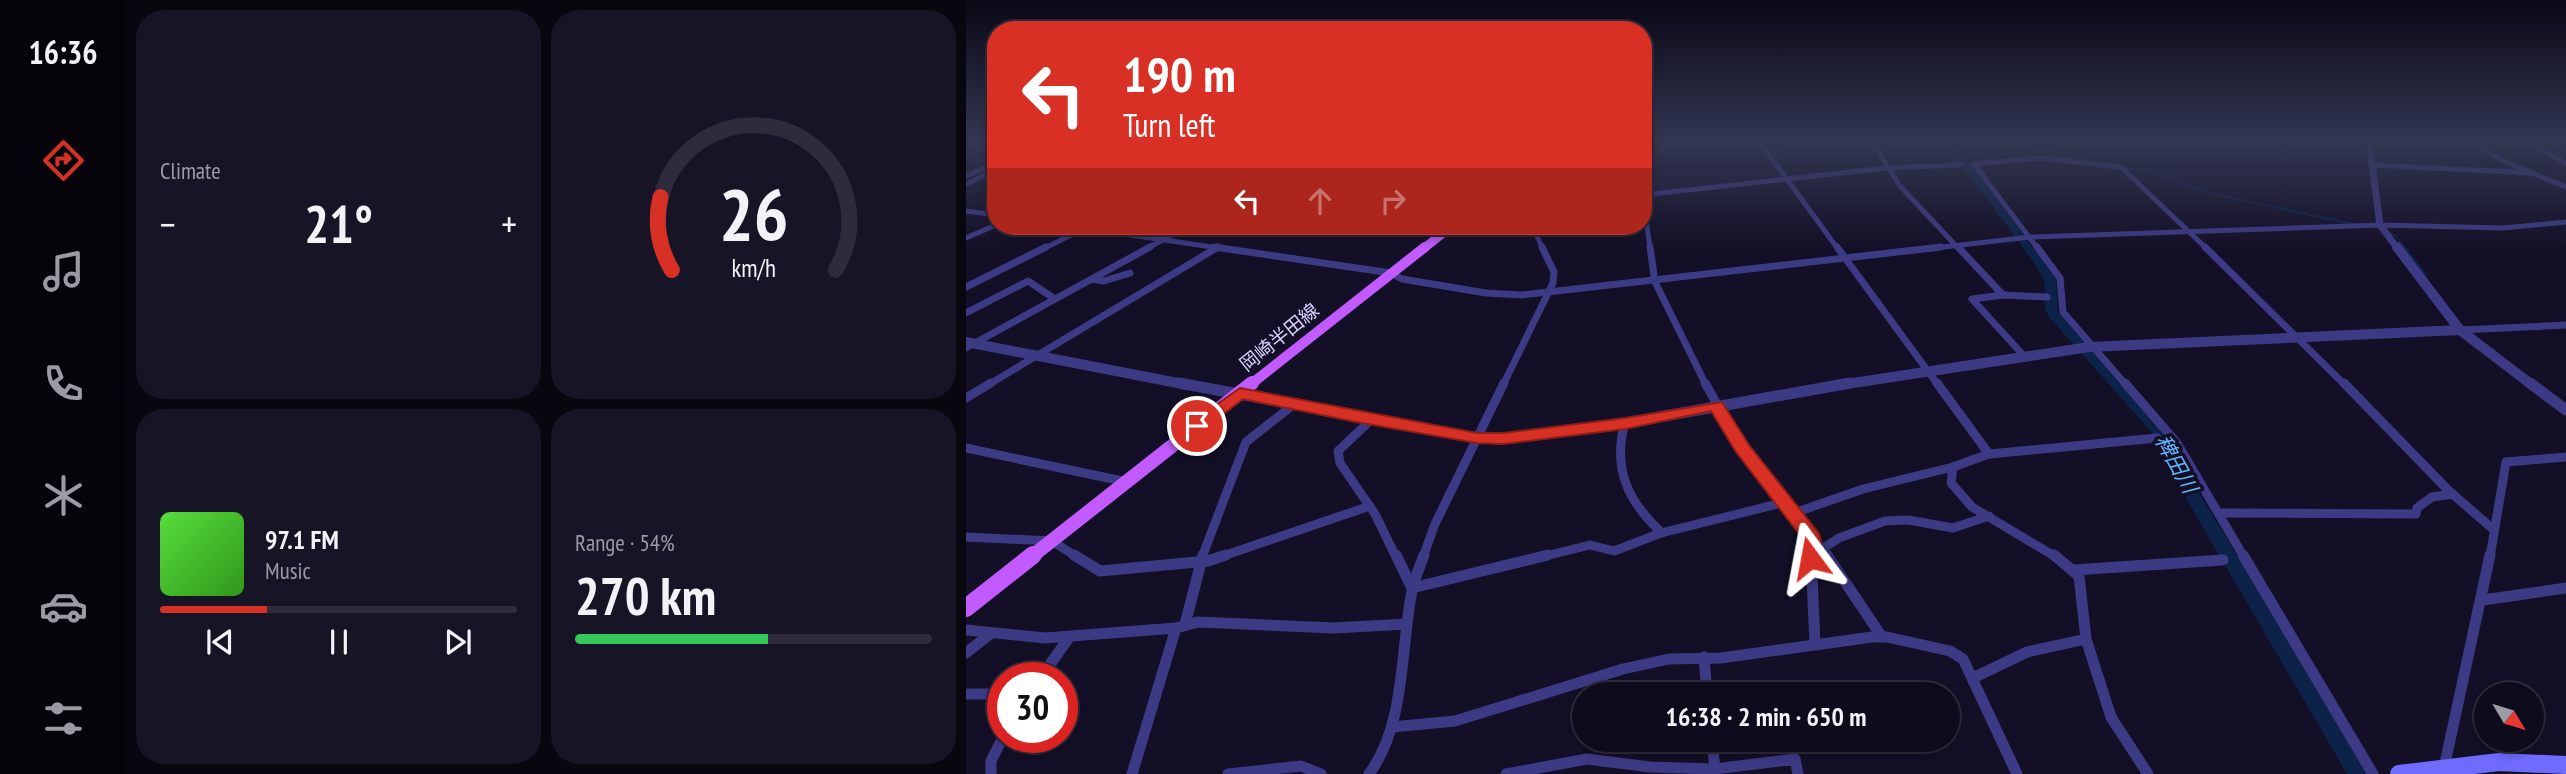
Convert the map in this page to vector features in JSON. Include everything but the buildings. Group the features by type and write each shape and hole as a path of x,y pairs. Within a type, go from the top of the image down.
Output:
{"main road":[{"name":"岡崎半田線","path":"966,608 1440,235"},
{"path":"2399,774 2499,762 2566,765"}],"street":[{"path":"1652,194 1801,177"},
{"path":"1894,177 2003,295"},
{"path":"1984,177 2060,278 2063,312 2089,347 2177,443 2374,774"},
{"path":"2132,177 2299,337 2453,494 2494,530"},
{"path":"2374,177 2380,225 2460,330 2566,410"},
{"path":"2543,177 2566,187"},
{"path":"1784,179 1989,454"},
{"path":"966,211 987,214"},
{"path":"1138,235 1391,273 1402,279 1486,293 1548,293 2028,237 2380,225 2503,228 2566,222"},
{"path":"966,238 987,229"},
{"path":"966,287 1071,235"},
{"path":"969,345 1171,235"},
{"path":"1369,774 1384,754 1392,727 1412,587 1435,524 1548,293 1554,272 1536,235"},
{"path":"1649,235 1655,282 1716,405 1742,448 1822,549 1882,637"},
{"path":"966,398 1218,247"},
{"path":"1091,279 1104,281 1130,273"},
{"path":"966,313 1028,281 1055,299"},
{"path":"2024,356 1972,299 2003,295 2047,296"},
{"path":"969,345 1240,393 1371,420 1477,438 1503,439 1625,423 1928,369 2089,347 2566,326"},
{"path":"1132,774 1200,563 1246,442 1293,405"},
{"path":"1371,420 1338,451 1340,463 1370,506 1412,587"},
{"path":"1625,423 1617,452 1618,470 1637,507 1662,533"},
{"path":"1794,513 1863,489 1953,467 1989,454 2157,438"},
{"path":"966,448 1126,482"},
{"path":"2444,768 2483,600 2506,462 2566,457"},
{"path":"1953,467 1950,480 1952,487 1989,516 2074,570 2083,589 2086,639 2111,717 2148,774"},
{"path":"2219,513 2416,514 2417,508 2432,497 2453,494"},
{"path":"1412,587 1590,545 1614,551 1662,533 1786,502"},
{"path":"966,537 1052,541 1100,571 1200,563 1370,506"},
{"path":"1822,549 1839,538 1885,521 1908,520 1953,528 1989,516"},
{"path":"1811,537 1812,620 1815,644"},
{"path":"2074,570 2223,560"},
{"path":"2483,600 2566,588"},
{"path":"966,630 989,635 1068,639 1198,622 1211,625 1334,628 1408,624"},
{"path":"966,653 989,635"},
{"path":"1392,727 1455,721 1623,669 1669,659 1882,637 1950,651 1963,659 2017,774"},
{"path":"1052,662 1068,639"},
{"path":"1973,678 2007,657 2031,648 2086,639"},
{"path":"1704,657 1706,682"},
{"path":"966,694 987,694"},
{"path":"1713,752 1715,769"},
{"path":"991,774 991,761 995,753"},
{"path":"1506,774 1587,759 1676,770 1715,769 1795,759 1798,774"},
{"path":"1228,774 1301,766 1321,774"}],"waterway":[{"name":"稗田川","path":"1976,177 2050,279 2050,309 2053,314 2161,434 2181,468 2185,483 2359,774"},
{"path":"2167,177 2204,192 2353,224"},
{"path":"2387,232 2396,236 2406,249"},
{"path":"2405,247 2426,275"}],"route":[{"path":"1197,426 1240,393 1356,417 1477,438 1503,439 1625,423 1716,405 1742,448 1811,537 1810,558"}]}
